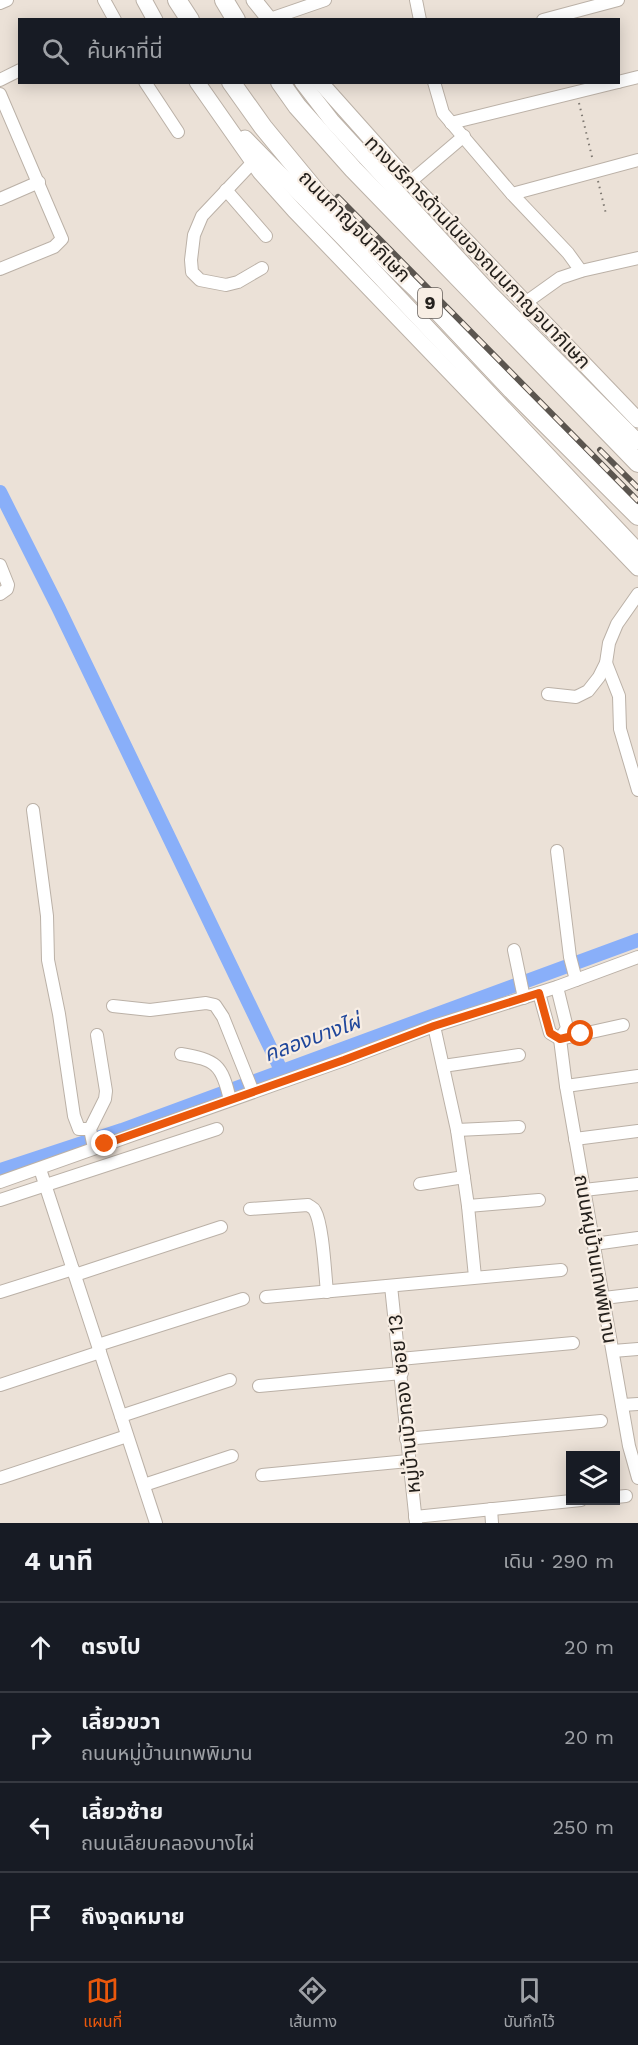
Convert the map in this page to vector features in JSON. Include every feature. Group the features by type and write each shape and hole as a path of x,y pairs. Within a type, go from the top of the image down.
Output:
{"highway":[{"path":"177,0 189,18"},
{"path":"224,0 235,18"},
{"name":"ถนนกาญจนาภิเษก","path":"232,84 263,127 319,195 418,290 638,516"},
{"name":"ถนนกาญจนาภิเษก","path":"281,84 297,106 353,170 638,463"}],"main road":[{"path":"144,0 154,18"},
{"path":"254,0 269,18"},
{"path":"254,0 263,18"},
{"path":"198,84 253,162 302,218 638,568"},
{"path":"304,84 332,121 491,294 638,442"},
{"name":"ทางบริการด้านในของถนนกาญจนาภิเษก","path":"322,84 410,182 638,420"},
{"path":"211,104 344,239 638,551"}],"street":[{"path":"0,3 7,0"},
{"path":"104,0 111,18"},
{"path":"273,18 326,0"},
{"path":"416,0 420,18"},
{"path":"550,18 618,0"},
{"path":"0,80 18,71"},
{"path":"620,82 638,77"},
{"path":"147,84 178,132"},
{"path":"435,84 442,113 512,194 568,253 581,271"},
{"path":"451,123 611,84"},
{"path":"0,94 62,239 54,247 0,269"},
{"path":"410,182 464,136"},
{"path":"512,194 638,160"},
{"path":"253,162 202,216 196,226 191,260 192,272 200,280 226,285 238,282 262,268"},
{"path":"0,199 39,182"},
{"path":"226,190 266,236"},
{"path":"525,303 560,278 638,258"},
{"path":"0,565 8,585 8,589 0,594"},
{"path":"548,694 576,697 588,691 606,663 609,643 617,624 638,594"},
{"path":"606,663 619,696 621,729 638,790"},
{"path":"33,810 47,916 48,960 59,1014 74,1116 79,1129 92,1138"},
{"path":"557,852 570,957 575,977"},
{"path":"514,950 524,994"},
{"path":"0,1182 40,1169 92,1138 229,1097 524,994 539,993 557,987 575,977 638,957"},
{"name":"ถนนหมู่บ้านเทพพิมาน","path":"557,987 567,1028 560,1039 566,1086 622,1406 638,1478"},
{"name":"ถนนหมู่บ้านเทพพิมาน","path":"539,993 550,1033 560,1039"},
{"path":"113,1006 150,1010 206,1003 215,1005 223,1017 252,1089"},
{"path":"560,1039 623,1025"},
{"path":"434,1026 457,1130 475,1277"},
{"path":"92,1138 106,1091 97,1035"},
{"path":"181,1053 213,1062 222,1074 229,1097"},
{"path":"444,1066 519,1056"},
{"path":"566,1086 638,1076"},
{"path":"457,1130 519,1126"},
{"path":"0,1200 217,1129"},
{"path":"575,1139 638,1131"},
{"path":"40,1169 144,1485 152,1522"},
{"path":"420,1184 464,1177"},
{"path":"584,1190 638,1184"},
{"path":"468,1206 539,1200"},
{"path":"250,1209 308,1205 313,1208 319,1229 327,1292"},
{"path":"0,1292 221,1227"},
{"path":"594,1244 638,1238"},
{"path":"266,1297 561,1270"},
{"name":"หมู่บ้านบัวทอง ซอย 13","path":"392,1286 415,1520"},
{"path":"604,1298 638,1294"},
{"path":"0,1385 243,1299"},
{"path":"400,1359 573,1342"},
{"path":"613,1351 638,1349"},
{"path":"259,1386 402,1373"},
{"path":"121,1416 230,1380"},
{"path":"622,1406 638,1404"},
{"path":"406,1439 601,1421"},
{"path":"0,1478 127,1436"},
{"path":"144,1485 232,1456"},
{"path":"262,1475 408,1461"},
{"path":"415,1520 566,1501"},
{"path":"490,1509 492,1523"}],"path":[{"path":"577,93 606,214"}],"waterway":[{"path":"0,492 58,607 282,1072"},
{"name":"คลองบางไผ่","path":"0,1170 122,1130 638,940"}],"railway":[{"path":"338,197 638,501"},
{"path":"600,450 638,488"}],"route":[{"path":"105,1144 434,1026 539,993 550,1033 560,1039 581,1034"}]}
